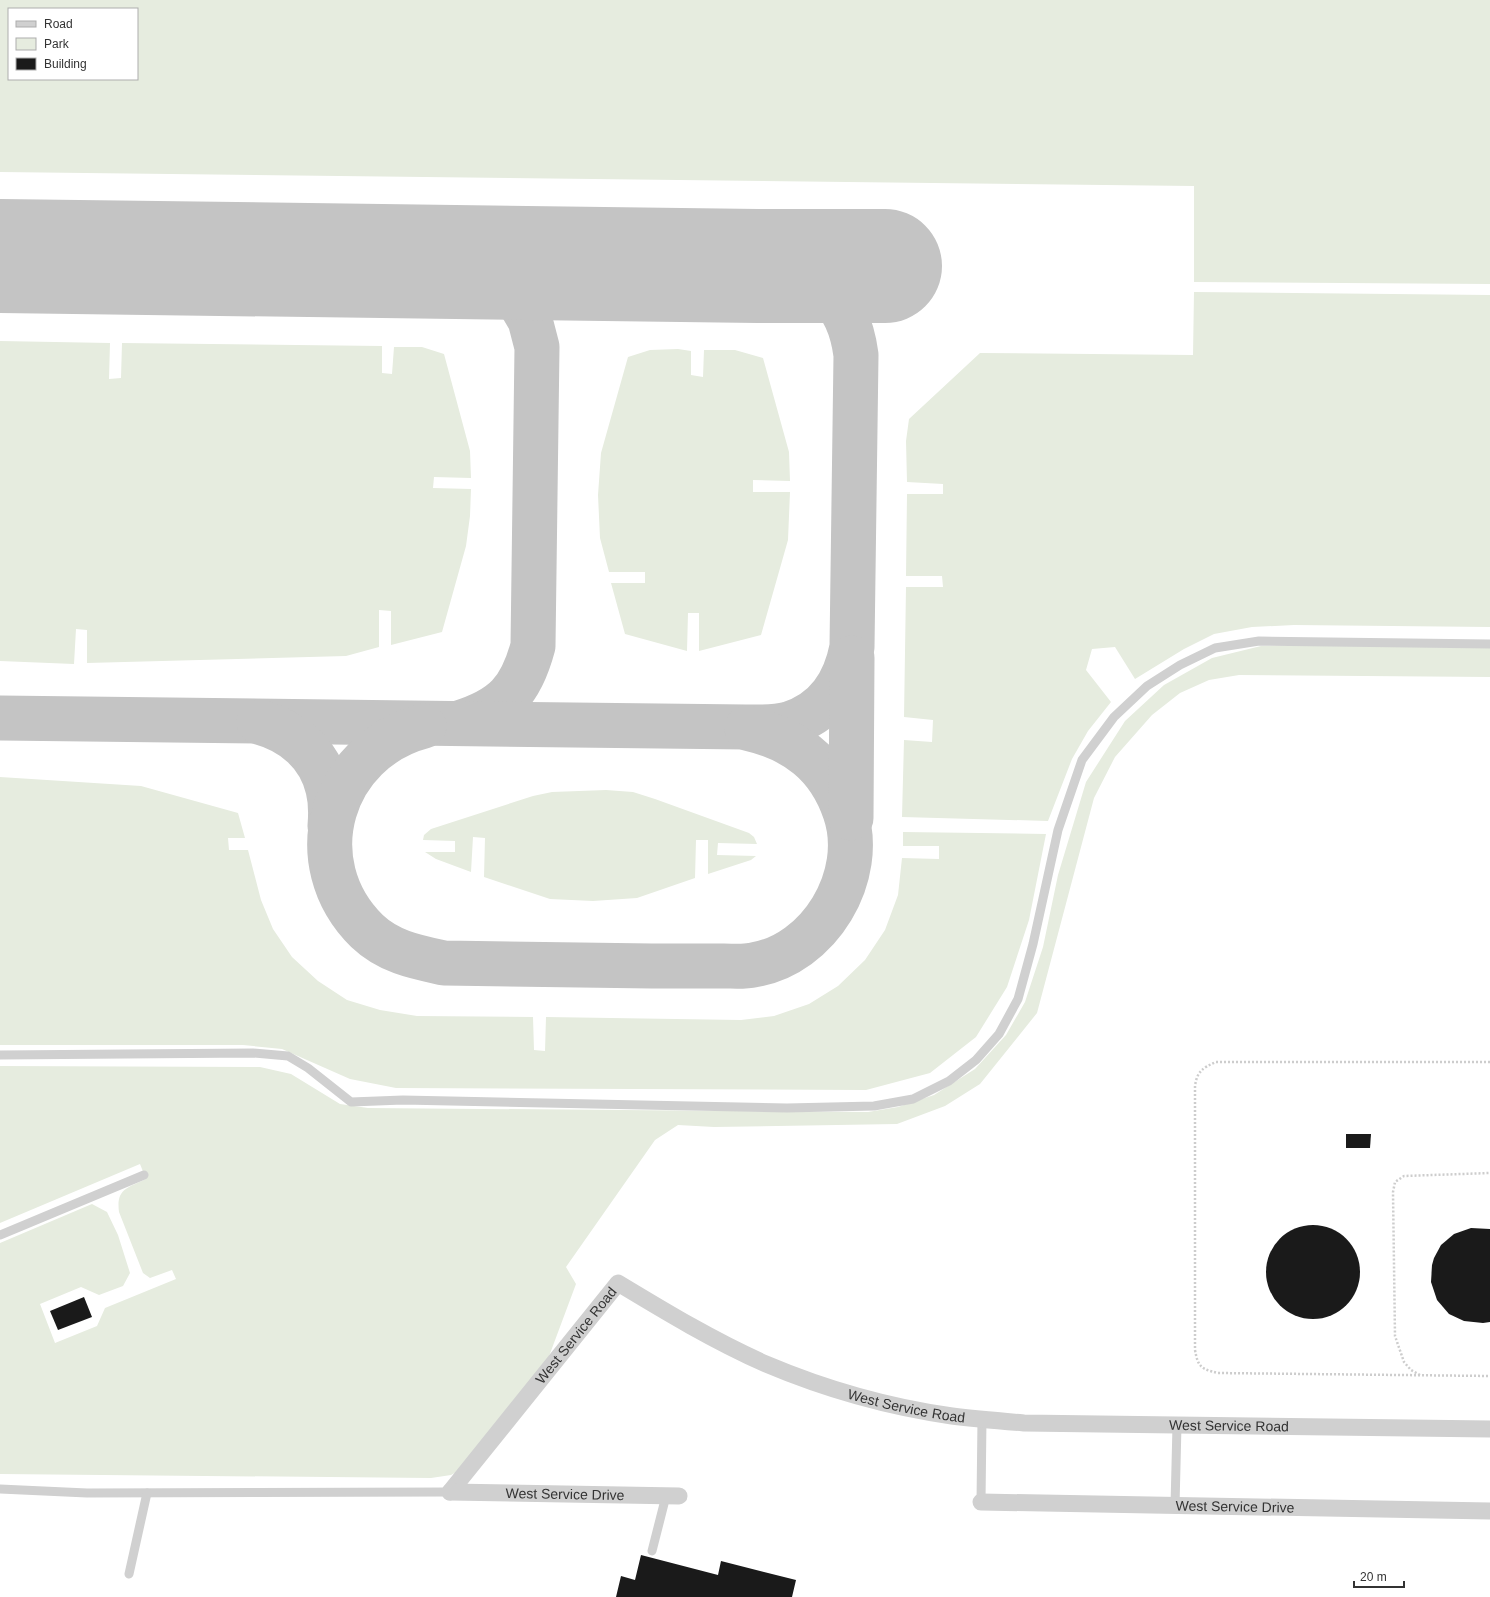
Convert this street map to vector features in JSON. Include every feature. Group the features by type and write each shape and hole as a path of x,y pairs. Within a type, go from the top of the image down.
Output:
{"street":[{"name":"West Service Road","path":"450,1492 618,1283 686,1324 766,1364 802,1378 876,1401 929,1412 1024,1423 1490,1429"},
{"name":"West Service Drive","path":"450,1492 672,1496"},
{"name":"West Service Drive","path":"981,1502 1490,1511"}],"lane":[{"path":"0,1055 253,1053 288,1056 308,1068 352,1102 403,1100 787,1108 874,1106 913,1099 949,1081 976,1060 1000,1034 1018,999 1033,944 1058,830 1082,760 1114,718 1147,686 1180,665 1214,648 1259,641 1490,644"},
{"path":"0,1235 144,1175"},
{"path":"981,1502 982,1419"},
{"path":"1175,1506 1177,1425"},
{"path":"0,1490 87,1493 450,1492"},
{"path":"129,1574 147,1493"},
{"path":"652,1551 672,1496"}],"path":[{"path":"1490,1062 1216,1062 1206,1066 1197,1076 1194,1086 1195,1350 1198,1362 1205,1370 1218,1373 1490,1376"},
{"path":"1421,1376 1411,1370 1404,1362 1395,1336 1393,1192 1395,1182 1404,1176 1490,1173"}],"green space":[{"path":"0,0 1490,0 1490,284 1194,282 1194,186 0,172"},
{"path":"1194,292 1490,295 1490,627 1294,625 1252,627 1214,634 1184,649 1135,679 1115,647 1092,649 1086,670 1111,702 1088,731 1072,759 1048,821 902,817 904,740 932,742 933,720 904,717 906,587 943,587 942,576 906,576 907,494 943,494 943,484 907,482 906,441 909,419 980,353 1193,355"},
{"path":"0,341 110,343 109,379 121,378 122,343 382,346 382,373 392,374 394,347 422,347 444,354 470,451 471,478 434,477 433,488 471,489 470,516 466,546 442,632 391,645 391,611 379,610 379,647 346,656 87,663 87,630 76,629 74,664 0,661"},
{"path":"678,349 691,351 691,375 703,377 704,350 735,350 763,358 789,452 790,481 753,480 753,492 790,492 788,540 761,635 699,651 699,613 688,613 687,651 625,634 611,583 645,583 645,572 609,572 600,538 598,495 601,453 628,357 650,350"},
{"path":"1305,645 1490,648 1490,677 1239,675 1209,680 1180,693 1152,715 1115,757 1094,798 1037,1013 980,1084 945,1106 897,1124 714,1127 678,1125 655,1140 566,1267 576,1284 548,1359 469,1465 451,1475 431,1478 0,1474 0,1243 92,1204 107,1212 118,1235 130,1273 123,1286 99,1295 81,1287 40,1304 55,1343 97,1326 105,1308 176,1279 172,1270 150,1278 143,1273 119,1212 119,1198 124,1190 146,1179 140,1164 0,1223 0,1066 260,1067 291,1074 340,1104 368,1108 868,1112 898,1107 934,1095 975,1069 1006,1035 1025,1002 1043,947 1058,875 1086,782 1125,721 1164,685 1212,658 1261,646"},
{"path":"0,777 141,786 238,813 245,838 228,838 229,850 248,850 261,900 273,929 292,957 318,981 347,1000 380,1010 417,1016 533,1017 534,1050 545,1051 546,1017 741,1020 774,1016 809,1004 838,986 865,960 885,930 898,895 902,858 939,859 939,846 903,846 903,832 1046,834 1029,920 1007,987 976,1037 930,1073 866,1090 396,1088 350,1079 282,1049 243,1045 0,1045"},
{"path":"606,790 633,792 749,833 754,837 757,844 718,843 717,855 756,856 751,860 708,874 708,840 696,840 695,878 637,898 593,901 550,899 484,877 485,838 473,837 471,872 436,859 425,852 455,852 455,841 423,840 424,835 431,829 533,796 552,792"}],"building":[{"path":"1346,1134 1371,1134 1370,1148 1346,1148"},
{"path":"1313,1225 1331,1228 1347,1238 1357,1254 1360,1272 1357,1290 1347,1306 1331,1316 1313,1319 1295,1316 1279,1306 1269,1290 1266,1272 1269,1254 1279,1238 1295,1228"},
{"path":"1471,1228 1490,1229 1490,1322 1483,1323 1464,1321 1449,1314 1437,1300 1431,1282 1432,1265 1441,1245 1454,1234"},
{"path":"84,1297 92,1317 58,1330 50,1311"},
{"path":"641,1555 718,1575 721,1561 796,1580 792,1597 616,1597 621,1576 635,1580"}],"taxiway":[{"path":"378,261 467,268 484,274 503,284 517,298 530,320 537,347 533,646 523,675 508,696 488,711 475,718 459,723"},
{"path":"0,718 762,727 789,724 814,712 824,704 839,684 845,673 852,647 856,355 852,334 845,316 837,302 825,291 812,282 796,275 758,266"},
{"path":"851,818 852,658"},
{"path":"259,722 283,731 294,738 312,755 319,765 329,794 330,826"},
{"path":"424,726 392,739 366,758 347,783 334,812 330,842 333,873 346,903 367,931 384,944 403,953 444,963 652,966 746,966 777,958 798,946 817,929 832,909 843,886 849,862 850,837 845,812 830,780 820,767 795,747 780,739 747,728"}],"runway":[{"path":"0,256 758,266 885,266"}]}
